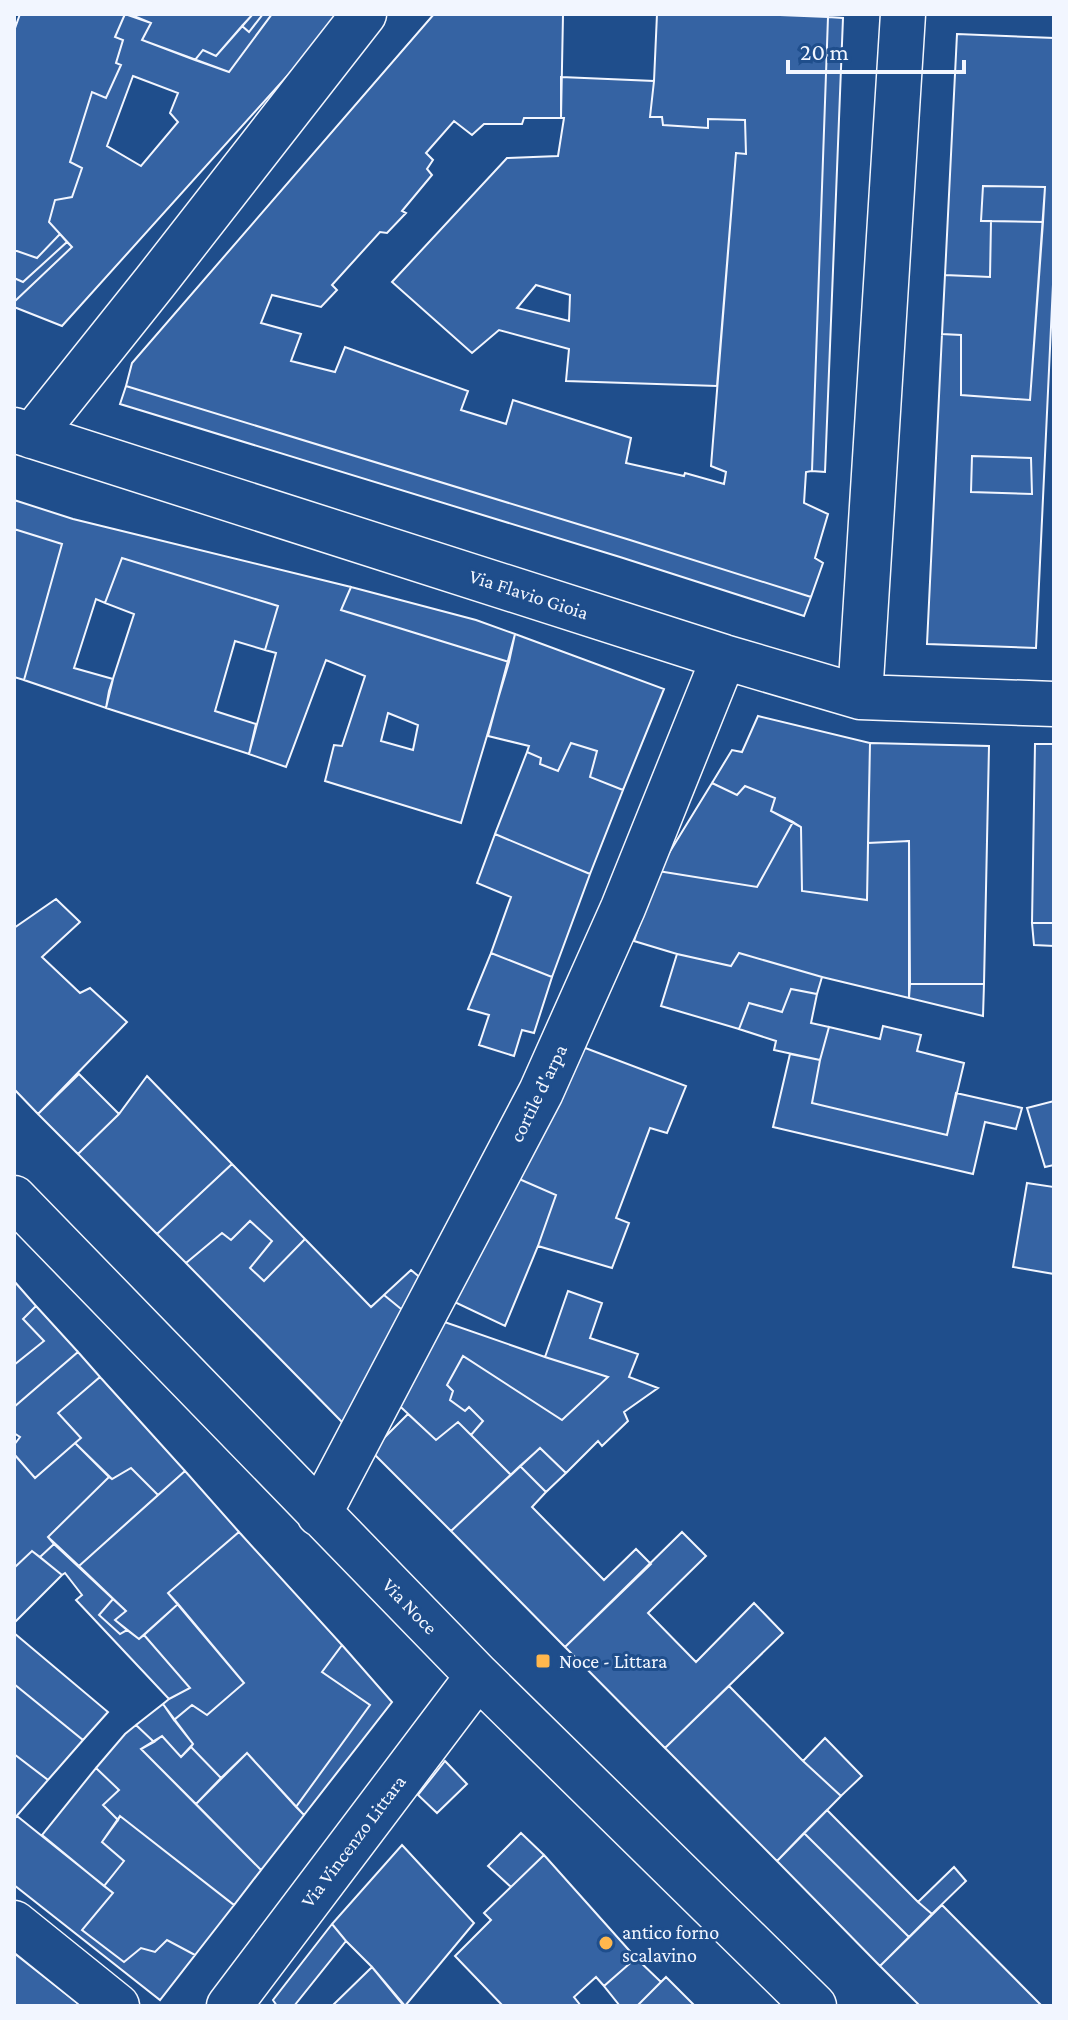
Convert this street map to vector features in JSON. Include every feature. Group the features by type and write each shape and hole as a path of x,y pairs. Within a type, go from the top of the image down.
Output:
{"street":[{"path":"23,433 155,282 364,14"},
{"path":"860,697 903,14"},
{"name":"Via Flavio Gioia","path":"23,433 724,657 860,697 1054,704"},
{"name":"cortile d'arpa","path":"319,1514 541,1092 623,908 724,657"},
{"name":"Via Noce","path":"14,1198 478,1676 814,2006"},
{"name":"Via Vincenzo Littara","path":"229,2006 478,1676"},
{"path":"14,1923 117,2006"}],"building":[{"path":"20,14 125,14 115,37 123,40 116,63 121,65 106,98 92,92 70,162 82,168 72,197 55,200 49,222 60,234 37,258 14,250 14,31"},
{"path":"125,14 151,23 142,40 229,72 272,14 337,14 334,24 62,326 14,307 14,302 72,247 49,222 55,200 72,197 82,168 70,162 92,92 106,98 121,65 116,63 123,40 115,37","holes":["133,76 178,93 170,113 178,122 141,166 107,146"]},
{"path":"129,14 253,14 216,56 203,50 195,60 142,40 151,23"},
{"path":"253,14 263,14 249,32 242,26"},
{"path":"263,14 272,14 229,72 195,60 203,50 216,56 242,26 249,32"},
{"path":"434,14 563,15 561,118 524,118 522,124 484,124 472,135 454,121 426,153 433,160 427,169 432,175 402,211 406,213 387,233 380,232 332,285 337,290 321,307 272,295 261,323 301,334 291,361 335,372 345,347 468,391 461,410 506,424 513,400 631,438 626,463 684,476 685,473 724,484 726,472 711,466 736,153 746,154 745,120 708,119 708,128 663,125 662,117 650,117 657,14 828,17 812,471 806,472 804,503 828,514 815,558 823,563 811,597 126,386 132,363"},
{"path":"828,17 843,18 825,472 812,471"},
{"path":"957,34 1054,38 1054,263 1036,648 927,644 942,334 961,335 961,395 1030,400 1045,187 983,186 981,221 991,221 990,277 945,275","holes":["972,456 1031,458 1032,494 971,492"]},
{"path":"561,77 654,81 650,117 662,117 663,125 708,128 708,119 745,120 746,154 736,153 717,386 566,381 569,349 499,330 472,353 392,282 507,158 558,156 564,118 561,118","holes":["536,285 570,295 569,321 517,308"]},
{"path":"983,186 1045,187 1043,222 981,221"},
{"path":"991,221 1043,222 1030,400 961,395 961,335 942,334 945,275 990,277"},
{"path":"60,234 67,242 23,282 14,278 14,250 37,258"},
{"path":"67,242 72,247 14,302 14,278 23,282"},
{"path":"126,386 811,597 804,616 120,404"},
{"path":"972,456 1031,458 1032,494 971,492"},
{"path":"14,500 73,519 351,587 341,610 509,662 461,823 325,781 334,745 342,746 365,676 326,660 286,767 249,754 276,653 265,650 278,606 122,558 105,603 96,599 74,668 113,679 106,708 24,680 62,544 14,529","holes":["388,713 418,725 413,750 381,741"]},
{"path":"14,529 62,544 24,680 14,677"},
{"path":"122,558 278,606 265,650 235,641 215,711 256,724 249,754 106,708 134,614 105,603"},
{"path":"351,587 476,620 515,634 509,662 341,610"},
{"path":"515,634 664,689 623,790 590,777 597,751 571,743 558,771 540,764 541,758 527,752 529,746 488,736"},
{"path":"758,716 870,743 867,900 802,891 801,827 771,811 775,798 745,786 737,795 712,783 732,750 742,752"},
{"path":"571,743 597,751 590,777 623,790 590,874 495,834 527,752 541,758 540,764 558,771"},
{"path":"870,743 989,746 984,984 910,984 909,841 868,843"},
{"path":"1035,744 1054,744 1054,923 1032,923"},
{"path":"712,783 737,795 745,786 775,798 771,811 793,822 757,887 658,871"},
{"path":"793,822 801,827 802,891 867,900 868,843 909,841 909,998 739,953 731,966 634,941 658,871 757,887"},
{"path":"495,834 590,874 552,977 491,953 511,897 477,883"},
{"path":"56,899 80,922 42,957 80,993 90,988 127,1022 38,1114 14,1089 14,928"},
{"path":"1032,923 1054,923 1054,946 1034,945"},
{"path":"491,953 552,977 534,1033 522,1030 514,1056 479,1045 489,1015 468,1009"},
{"path":"739,953 822,977 817,994 791,989 782,1012 749,1003 739,1029 661,1006 677,954 731,966"},
{"path":"910,984 984,984 983,1016 909,998"},
{"path":"791,989 817,994 811,1023 829,1027 820,1060 774,1050 776,1041 739,1029 749,1003 782,1012"},
{"path":"883,1026 921,1035 917,1051 964,1063 947,1135 812,1103 829,1027 880,1039"},
{"path":"580,1046 686,1086 667,1133 650,1128 616,1218 629,1223 612,1268 538,1246 556,1195 510,1175"},
{"path":"790,1054 820,1060 812,1103 947,1135 956,1093 1022,1108 1016,1129 985,1122 973,1174 773,1127"},
{"path":"79,1074 119,1114 78,1154 38,1114"},
{"path":"147,1076 232,1164 157,1234 78,1154 119,1114"},
{"path":"1054,1101 1054,1165 1045,1167 1027,1108"},
{"path":"232,1164 305,1239 264,1281 250,1268 272,1241 250,1221 231,1240 222,1233 186,1263 157,1234"},
{"path":"510,1175 556,1195 505,1326 444,1297"},
{"path":"1027,1183 1054,1187 1054,1274 1013,1267"},
{"path":"250,1221 272,1241 250,1268 264,1281 305,1239 371,1307 384,1295 406,1313 343,1423 186,1263 222,1233 231,1240"},
{"path":"411,1270 423,1280 406,1313 384,1295"},
{"path":"14,1281 36,1306 23,1319 44,1341 14,1365"},
{"path":"568,1291 602,1303 590,1338 638,1354 629,1377 658,1388 624,1412 628,1421 602,1446 598,1441 566,1473 540,1448 511,1475 471,1435 483,1421 469,1407 465,1411 450,1400 453,1391 447,1385 463,1356 562,1420 608,1377 545,1357"},
{"path":"36,1306 78,1352 14,1407 14,1365 44,1341 23,1319"},
{"path":"433,1318 608,1377 562,1420 463,1356 447,1385 453,1391 450,1400 465,1411 469,1407 483,1421 471,1435 458,1422 436,1440 389,1396"},
{"path":"78,1352 100,1377 58,1413 81,1438 35,1478 14,1454 14,1445 20,1437 14,1433 14,1407"},
{"path":"100,1377 185,1471 158,1495 131,1468 112,1479 75,1443 81,1438 58,1413"},
{"path":"408,1414 436,1440 458,1422 511,1475 451,1531 371,1451"},
{"path":"75,1443 109,1477 48,1537 54,1544 40,1557 32,1551 14,1568 14,1454 35,1478"},
{"path":"540,1448 566,1473 546,1492 520,1466"},
{"path":"520,1466 546,1492 532,1507 604,1580 636,1549 651,1564 565,1647 451,1531"},
{"path":"131,1468 158,1495 79,1566 48,1537 109,1477 112,1479"},
{"path":"185,1471 239,1532 168,1593 178,1604 139,1639 115,1620 126,1611 79,1566"},
{"path":"239,1532 342,1645 322,1672 370,1705 296,1807 247,1753 221,1778 191,1747 193,1744 174,1720 192,1705 207,1715 244,1683 168,1593"},
{"path":"682,1532 706,1556 648,1613 696,1662 754,1603 783,1633 665,1748 565,1647"},
{"path":"54,1544 113,1599 99,1615 120,1634 127,1630 139,1639 144,1635 190,1688 169,1699 76,1600 82,1595 65,1573 62,1575 40,1557"},
{"path":"32,1551 62,1575 14,1623 14,1568"},
{"path":"113,1599 126,1611 115,1620 127,1630 120,1634 99,1615"},
{"path":"178,1604 244,1683 207,1715 192,1705 174,1720 163,1704 190,1688 144,1635"},
{"path":"14,1633 108,1712 83,1740 14,1684"},
{"path":"342,1645 392,1702 304,1815 296,1807 370,1705 322,1672"},
{"path":"14,1684 83,1740 48,1780 14,1754"},
{"path":"729,1686 841,1796 777,1861 665,1748"},
{"path":"163,1704 193,1744 181,1757 162,1736 154,1742 136,1725"},
{"path":"136,1725 154,1742 141,1749 261,1870 234,1905 120,1816 118,1820 103,1805 119,1790 96,1768"},
{"path":"162,1736 181,1757 191,1747 221,1778 196,1804 141,1749"},
{"path":"825,1738 862,1776 841,1796 803,1761"},
{"path":"247,1753 304,1815 261,1870 196,1804"},
{"path":"14,1754 48,1780 14,1819"},
{"path":"445,1761 467,1784 437,1813 418,1795"},
{"path":"96,1768 119,1790 103,1805 118,1820 102,1842 124,1861 104,1886 42,1835"},
{"path":"827,1810 932,1914 909,1937 804,1833"},
{"path":"17,1816 113,1893 82,1930 124,1962 141,1948 155,1952 167,1940 195,1955 160,2000 14,1885 14,1819"},
{"path":"120,1816 234,1905 195,1955 167,1940 155,1952 141,1948 124,1962 82,1930 113,1893 104,1886 124,1861 102,1842"},
{"path":"521,1833 544,1855 511,1887 488,1866"},
{"path":"804,1833 909,1937 880,1966 777,1861"},
{"path":"402,1845 474,1923 405,2006 332,1924"},
{"path":"544,1855 636,1958 604,1986 596,1977 574,1997 581,2006 503,2006 455,1956 491,1920 484,1913"},
{"path":"954,1867 966,1881 932,1914 918,1902"},
{"path":"942,1905 1042,2006 920,2006 880,1966"},
{"path":"332,1924 346,1941 294,2006 277,2006 273,2000"},
{"path":"14,1953 81,2006 14,2006"},
{"path":"636,1958 661,1982 637,2006 620,2006 604,1986"},
{"path":"372,1967 404,2006 332,2006"},
{"path":"666,1977 695,2006 637,2006"}],"place":[{"name":"Noce - Littara","path":"543,1661"},
{"name":"antico forno scalavino","path":"606,1943"}]}
